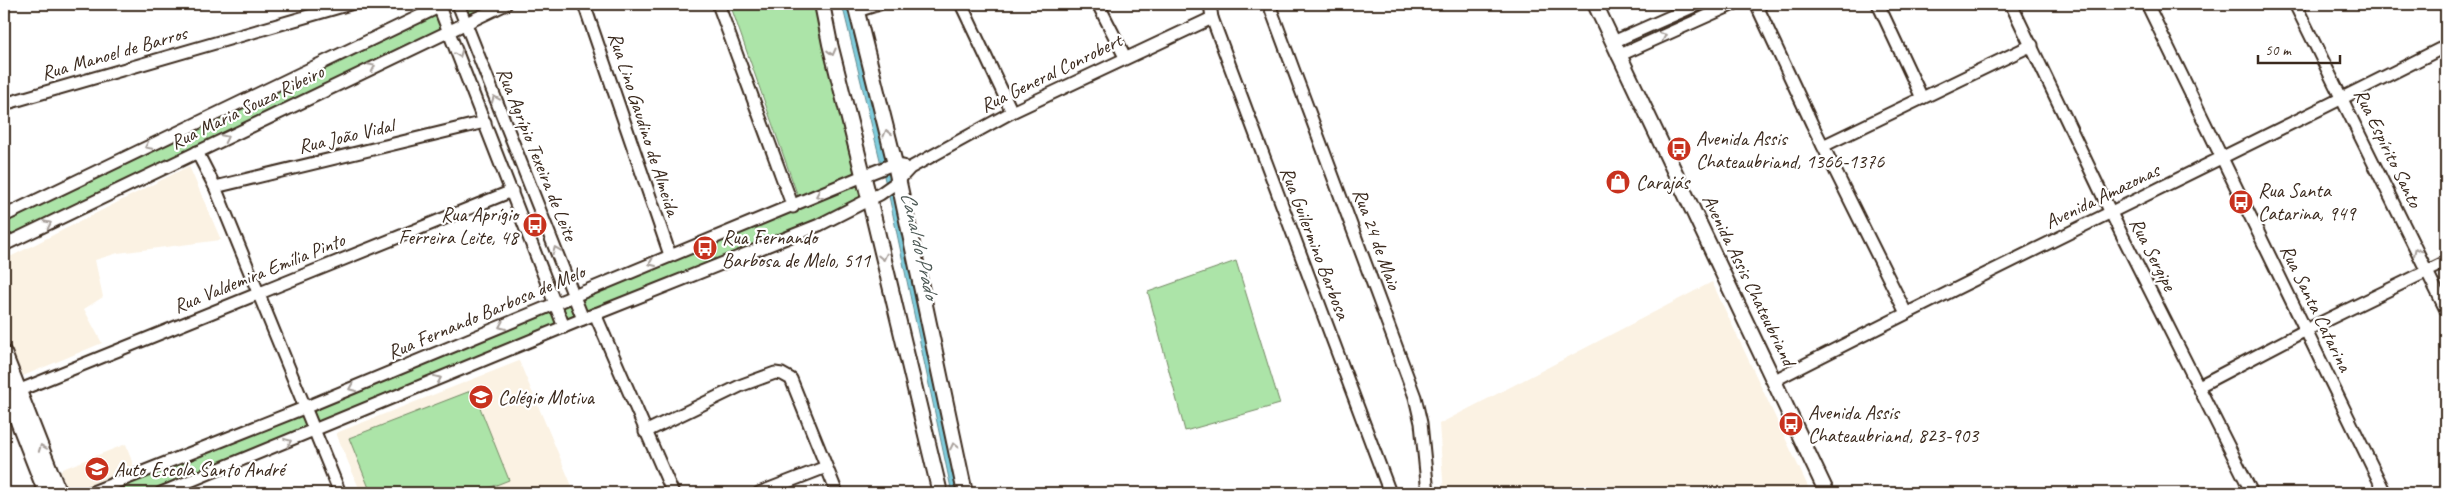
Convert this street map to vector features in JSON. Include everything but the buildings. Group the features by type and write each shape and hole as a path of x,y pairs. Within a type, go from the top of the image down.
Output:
{"main road":[{"path":"822,4 830,44 865,175 875,196 940,493"},
{"name":"Avenida Assis Chateubriand","path":"1596,4 1618,56 1828,493"},
{"path":"856,7 897,180 964,493"},
{"path":"4,353 60,493"},
{"path":"4,393 8,396 46,493"}],"street":[{"name":"Rua Manoel de Barros","path":"4,104 350,4"},
{"name":"Rua Agrípio Texeira de Leite","path":"458,4 583,319"},
{"name":"Rua Maria Souza Ribeiro","path":"4,246 506,4"},
{"name":"Rua Lino Gaudino de Almeida","path":"584,4 670,256"},
{"path":"718,4 793,207"},
{"path":"856,7 879,4"},
{"path":"961,4 1012,112"},
{"path":"1098,4 1125,57"},
{"name":"Rua Guilermino Barbosa","path":"1210,4 1212,18 1390,493"},
{"name":"Rua 24 de Maio","path":"1269,4 1415,398 1421,423 1428,493"},
{"path":"1613,42 1699,4"},
{"path":"1618,56 1734,4"},
{"path":"1756,4 1823,146 1906,313"},
{"path":"1878,4 1922,98"},
{"name":"Rua Sergipe","path":"2011,4 2111,213 2252,493"},
{"name":"Rua Santa Catarina","path":"2147,4 2386,493"},
{"name":"Rua Espírito Santo","path":"2295,4 2446,310"},
{"name":"Rua Agrípio Texeira de Leite","path":"441,5 564,327"},
{"name":"Rua Maria Souza Ribeiro","path":"4,216 441,5"},
{"name":"Rua General Conrobert","path":"897,180 910,168 1012,112 1125,57 1212,18"},
{"path":"1823,146 2032,45"},
{"name":"Avenida Amazonas","path":"1775,380 1906,313 2223,159 2446,46"},
{"name":"Rua João Vidal","path":"215,187 485,122"},
{"path":"197,152 215,187 257,294 340,493"},
{"name":"Rua Fernando Barbosa de Melo","path":"90,493 304,408 893,164"},
{"path":"893,164 910,168"},
{"path":"162,493 595,314 800,233 875,196 897,180"},
{"name":"Rua Valdemira Emília Pinto","path":"20,390 512,191"},
{"path":"2199,386 2306,330 2446,262"},
{"path":"595,314 673,493"},
{"path":"645,432 742,385 775,373 782,374 791,379 837,493"},
{"path":"759,493 826,467"}],"shaded area":[{"path":"189,166 221,240 118,253 95,260 103,297 84,309 102,343 23,376 4,332 4,260"},
{"path":"1712,282 1811,493 1444,493 1439,424"},
{"name":"Colégio Motiva","path":"519,361 575,493 361,493 336,433"},
{"name":"Auto Escola Santo André","path":"126,444 134,468 69,493 60,470"}],"green space":[{"path":"462,4 495,4 466,17"},
{"path":"730,4 826,4 865,178 801,205"},
{"path":"436,12 444,27 4,239 4,221"},
{"path":"859,183 865,195 840,211 569,321 561,306"},
{"path":"1236,261 1280,404 1185,431 1148,292"},
{"path":"553,308 560,326 316,427 309,408"},
{"path":"473,390 509,480 476,493 371,493 349,438"},
{"path":"302,411 312,430 152,493 98,493"}],"water":[{"path":"842,4 853,4 963,493 952,493 890,201"}],"place":[{"name":"Avenida Assis Chateaubriand, 1366-1376","path":"1679,149"},
{"name":"Carajás","path":"1618,182"},
{"name":"Rua Santa Catarina, 949","path":"2241,202"},
{"name":"Rua Aprígio Ferreira Leite, 48","path":"535,225"},
{"name":"Rua Fernando Barbosa de Melo, 511","path":"705,248"},
{"name":"Colégio Motiva","path":"481,397"},
{"name":"Avenida Assis Chateaubriand, 823-903","path":"1791,424"},
{"name":"Auto Escola Santo André","path":"97,469"}],"water label":[{"name":"Canal do Prado","path":"920,245"}]}
